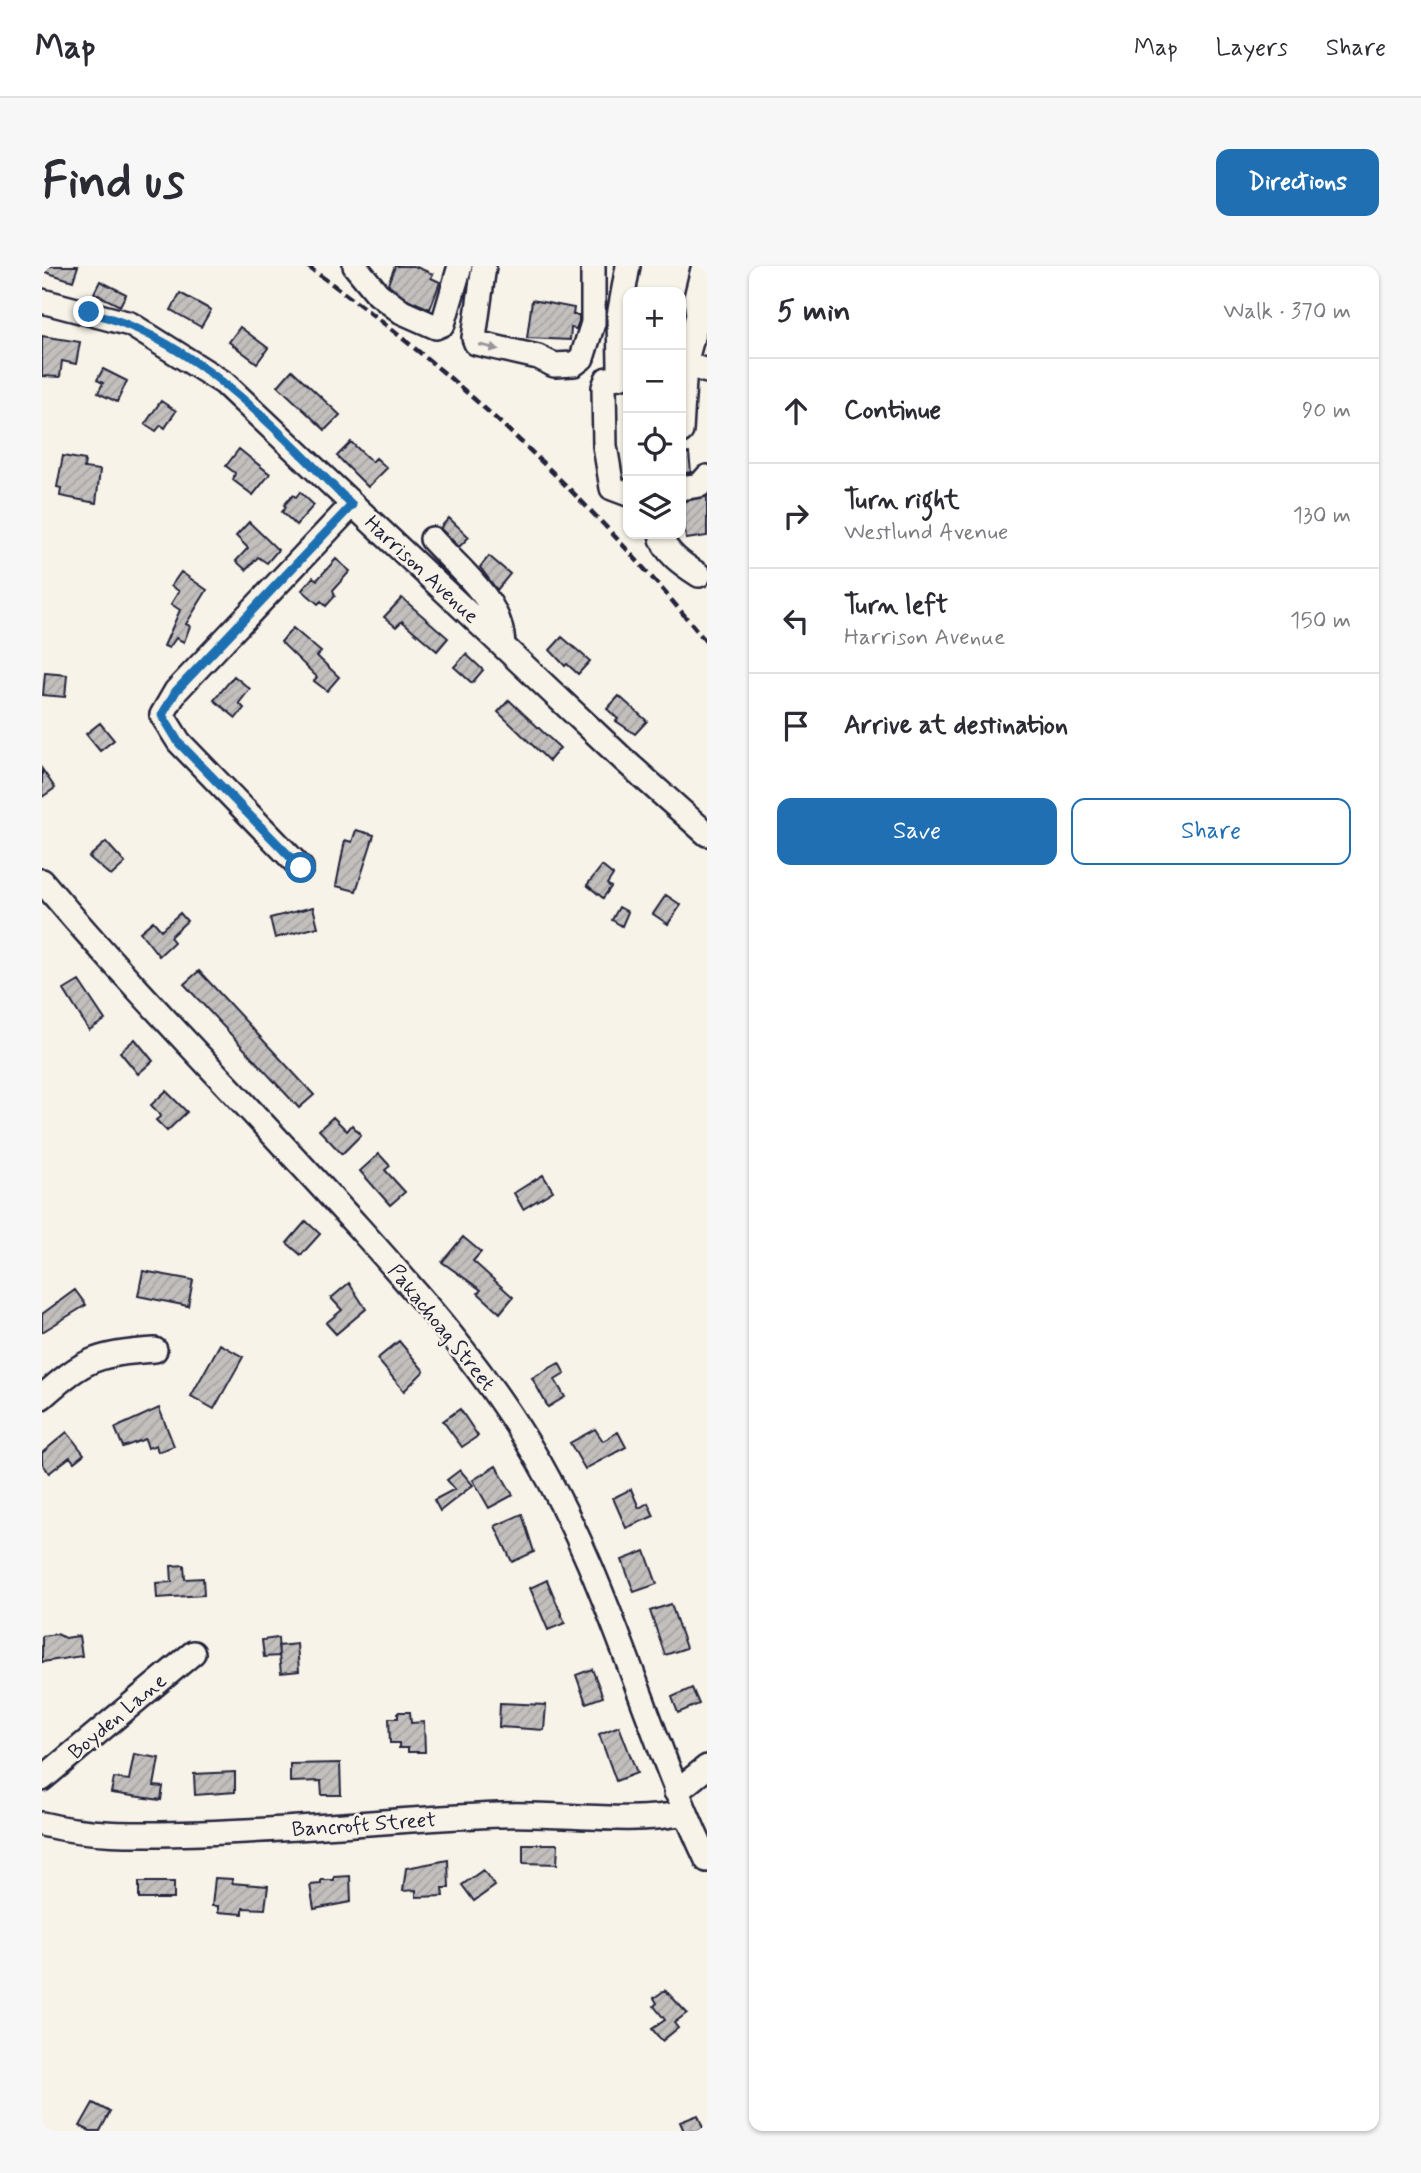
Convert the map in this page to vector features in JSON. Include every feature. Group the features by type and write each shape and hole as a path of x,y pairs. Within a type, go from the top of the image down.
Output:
{"street":[{"path":"355,266 378,294 402,312 436,327 443,324 460,266"},
{"path":"484,266 474,338 476,343 565,366 574,364 584,354 593,323 592,274"},
{"path":"623,356 619,316 628,266"},
{"path":"686,356 703,309 696,298 698,268"},
{"path":"538,357 572,354 577,348 592,274"},
{"name":"Harrison Avenue","path":"42,301 130,324 201,366 242,398 352,505 707,834"},
{"path":"686,365 707,371"},
{"path":"623,369 620,377 607,379 604,387 605,446 612,488 623,492"},
{"path":"686,487 700,485 707,477"},
{"path":"301,868 179,743 162,715 176,691 352,505"},
{"path":"432,539 491,604 502,626 503,645"},
{"path":"662,539 682,565 704,575"},
{"name":"Pakachoag Street","path":"42,881 322,1186 425,1301 478,1367 540,1463 579,1538 676,1792 707,1860"},
{"path":"42,1397 74,1369 95,1358 155,1350"},
{"name":"Boyden Lane","path":"42,1779 193,1653"},
{"path":"676,1792 707,1767"},
{"name":"Bancroft Street","path":"42,1824 87,1832 142,1834 352,1826 496,1815 646,1818 685,1813"}],"building":[{"path":"42,266 78,266 73,281 42,271"},
{"path":"395,266 414,266 433,274 431,278 440,282 430,309 409,300 388,284"},
{"path":"100,281 126,294 120,306 94,293"},
{"path":"180,293 211,310 201,327 171,310"},
{"path":"532,300 574,308 573,315 579,315 579,321 576,329 571,328 570,340 527,338"},
{"path":"240,327 268,348 257,363 229,342"},
{"path":"42,336 80,342 76,364 62,361 60,377 42,376"},
{"path":"103,369 127,381 117,402 98,393 103,383 97,380"},
{"path":"292,370 340,415 325,430 278,386"},
{"path":"161,401 176,411 165,428 161,425 156,431 145,424"},
{"path":"351,442 372,462 376,458 387,468 368,487 337,456"},
{"path":"239,449 270,474 253,495 233,480 235,473 226,466"},
{"path":"686,453 689,453 691,472 686,473"},
{"path":"63,456 85,460 84,468 100,470 96,503 60,496 61,488 57,487"},
{"path":"300,492 314,505 296,525 282,512 286,507 284,505 293,495 296,497"},
{"path":"707,496 707,536 686,539 686,501"},
{"path":"449,518 469,537 459,547 440,528"},
{"path":"249,522 278,550 267,563 258,557 246,570 236,561 248,548 236,536"},
{"path":"489,556 510,574 497,590 480,567"},
{"path":"336,559 350,571 333,590 335,596 326,606 321,601 318,604 302,590 313,577 317,580"},
{"path":"181,572 207,590 186,624 190,626 184,642 176,638 169,648 164,646 180,610 171,604 179,591 171,586"},
{"path":"402,598 448,638 437,651 402,621 396,627 384,617"},
{"path":"293,628 321,652 317,656 339,677 327,691 314,681 317,677 281,642"},
{"path":"562,637 590,661 578,674 567,664 565,666 550,650"},
{"path":"466,654 483,670 472,683 454,667"},
{"path":"45,673 67,675 65,697 43,695"},
{"path":"234,676 250,689 239,703 244,708 236,718 214,700"},
{"path":"619,696 647,721 635,734 616,721 618,719 607,709"},
{"path":"509,700 560,748 549,761 498,712"},
{"path":"100,723 114,740 100,751 86,734"},
{"path":"42,769 55,788 42,797"},
{"path":"356,830 374,835 356,891 336,886 345,840 352,842"},
{"path":"106,842 125,863 111,876 89,857"},
{"path":"602,866 613,875 607,884 611,887 603,898 587,885"},
{"path":"666,895 681,905 668,924 653,914"},
{"path":"313,907 318,927 275,938 270,918"},
{"path":"619,907 628,912 622,926 612,920"},
{"path":"180,913 187,921 170,937 174,942 159,956 140,932 153,921 161,930"},
{"path":"199,971 314,1095 299,1108 184,984"},
{"path":"79,981 105,1020 89,1030 64,990"},
{"path":"135,1039 153,1061 138,1074 120,1052"},
{"path":"166,1091 187,1112 167,1131 156,1120 161,1116 151,1105"},
{"path":"333,1117 347,1131 352,1125 361,1135 342,1154 319,1130"},
{"path":"379,1154 390,1166 385,1170 405,1192 390,1205 360,1171"},
{"path":"543,1175 553,1191 523,1209 514,1193"},
{"path":"306,1221 320,1234 301,1255 287,1243"},
{"path":"463,1237 481,1252 473,1261 513,1297 500,1313 478,1293 481,1290 442,1262"},
{"path":"143,1271 193,1280 188,1306 138,1296"},
{"path":"349,1283 366,1309 336,1334 326,1323 342,1310 331,1298"},
{"path":"75,1290 86,1305 42,1332 42,1314"},
{"path":"399,1341 424,1371 404,1391 377,1359"},
{"path":"220,1344 243,1357 214,1409 191,1396"},
{"path":"559,1363 565,1374 555,1380 565,1397 548,1407 532,1378"},
{"path":"159,1408 174,1446 158,1452 156,1445 148,1448 145,1439 123,1447 115,1428"},
{"path":"460,1409 478,1436 462,1447 443,1421"},
{"path":"595,1429 603,1441 618,1432 626,1447 585,1469 570,1443"},
{"path":"67,1432 84,1454 74,1462 70,1457 49,1473 42,1463 42,1453"},
{"path":"496,1466 513,1495 489,1508 473,1480"},
{"path":"460,1470 473,1485 440,1511 434,1500 455,1489 447,1480"},
{"path":"631,1489 639,1508 648,1503 654,1516 626,1528 613,1498"},
{"path":"522,1514 534,1552 512,1562 495,1526"},
{"path":"645,1551 657,1584 634,1592 622,1560"},
{"path":"184,1565 185,1579 203,1578 204,1595 157,1598 156,1583 172,1582 171,1566"},
{"path":"547,1580 565,1623 548,1630 530,1588"},
{"path":"671,1604 686,1648 665,1655 650,1611"},
{"path":"57,1634 65,1638 79,1636 82,1656 42,1662 42,1636"},
{"path":"278,1638 279,1656 264,1657 262,1640"},
{"path":"297,1644 299,1671 281,1673 278,1646"},
{"path":"592,1669 603,1697 586,1703 576,1675"},
{"path":"692,1688 699,1704 678,1713 672,1697"},
{"path":"500,1703 546,1705 544,1730 499,1727"},
{"path":"398,1712 410,1712 411,1723 424,1722 425,1752 408,1752 408,1748 399,1748 399,1743 390,1743 389,1718 398,1718"},
{"path":"619,1726 637,1773 616,1781 599,1734"},
{"path":"134,1754 159,1758 154,1786 163,1787 161,1800 111,1793 114,1778 129,1780"},
{"path":"340,1763 341,1795 322,1795 321,1781 290,1782 290,1764"},
{"path":"235,1772 235,1792 195,1795 194,1774"},
{"path":"523,1844 558,1844 557,1864 523,1863"},
{"path":"448,1860 449,1888 443,1888 444,1896 416,1897 416,1890 403,1891 406,1868"},
{"path":"483,1870 495,1886 474,1901 462,1885"},
{"path":"350,1876 351,1902 314,1909 310,1885 321,1884 321,1880 334,1880 334,1877"},
{"path":"215,1878 232,1879 232,1883 268,1886 265,1909 243,1908 243,1914 218,1912 218,1906 212,1906"},
{"path":"139,1882 174,1882 174,1899 139,1899"},
{"path":"665,1990 687,2013 674,2023 678,2028 662,2041 652,2029 665,2020 654,2006 657,2003 654,1998"},
{"path":"93,2103 110,2112 100,2131 90,2131 80,2126"},
{"path":"698,2115 704,2131 684,2131 680,2122"}],"railway":[{"path":"307,266 416,350 520,441 617,539 707,643"}],"route":[{"path":"89,312 130,324 215,376 242,398 352,505 176,691 162,715 179,743 301,868"}]}
